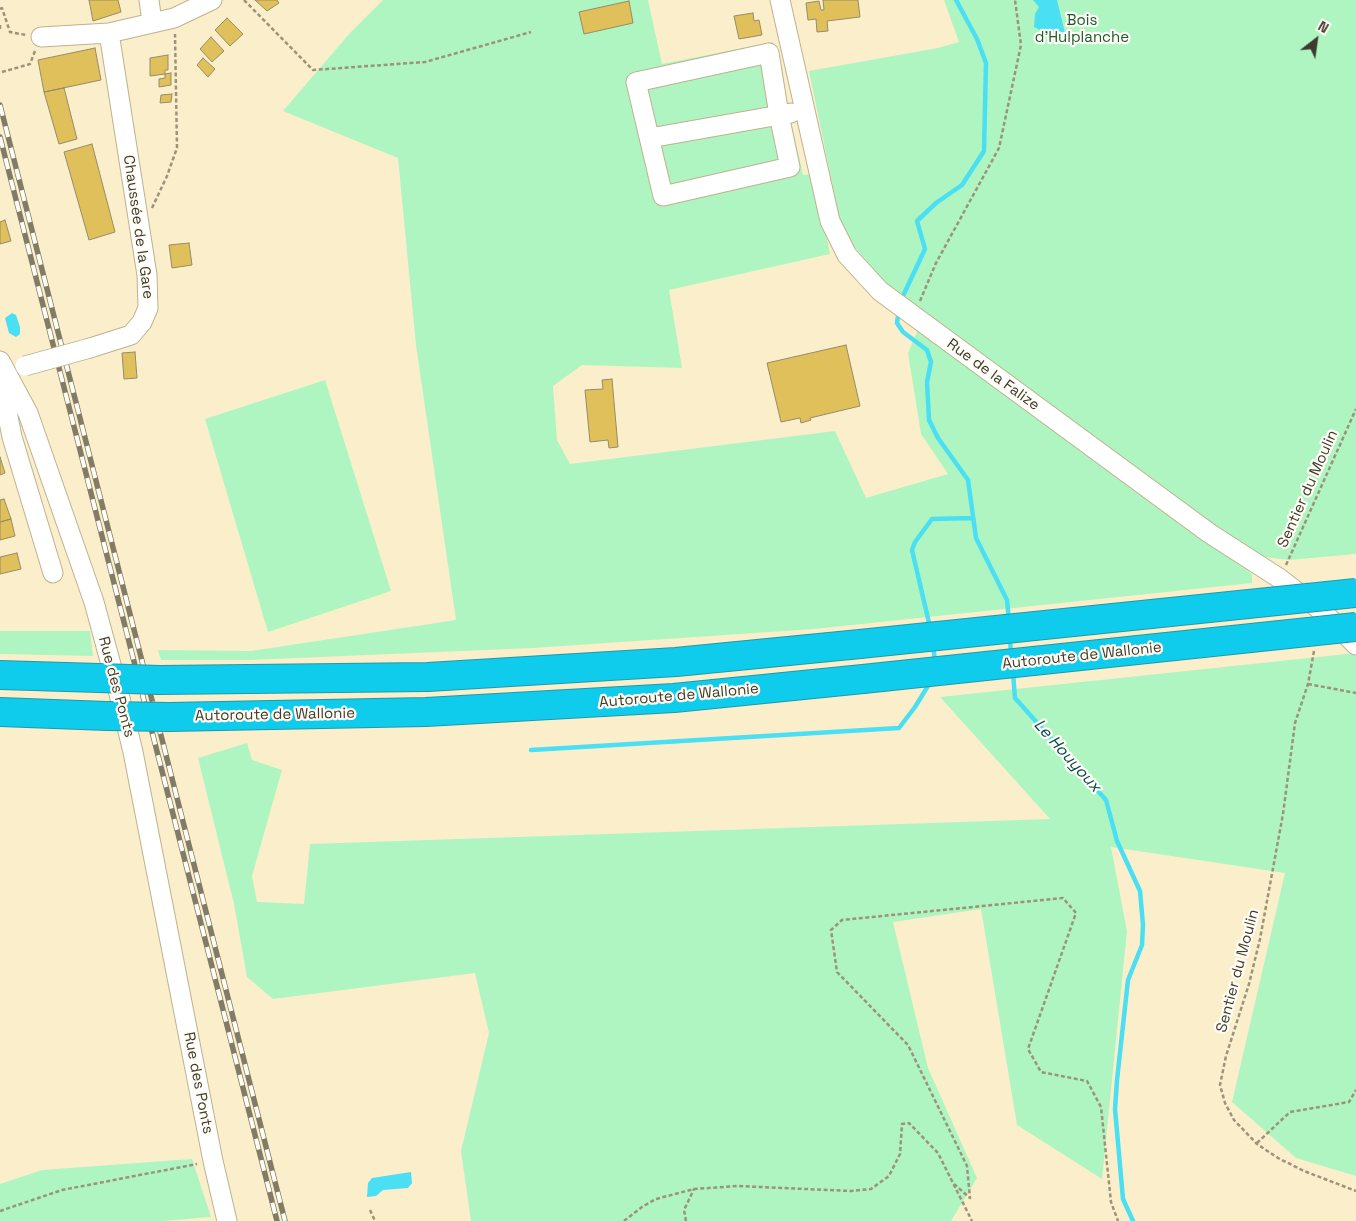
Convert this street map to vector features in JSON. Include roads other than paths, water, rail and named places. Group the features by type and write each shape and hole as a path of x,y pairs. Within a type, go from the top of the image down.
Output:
{"highway":[{"path":"0,675 160,680 428,677 676,662 1356,592"},
{"name":"Autoroute de Wallonie","path":"0,712 169,717 426,712 674,698 1356,627"}],"street":[{"path":"149,0 152,22"},
{"path":"41,37 108,33 174,18 212,0"},
{"name":"Rue de la Falize","path":"780,0 830,221 847,256 880,291 1209,533 1280,578 1323,612 1356,645"},
{"name":"Chaussée de la Gare","path":"2,366 25,366 131,335 142,322 148,308 148,283 139,221 108,33"},
{"path":"769,53 779,115 790,167 663,196 636,82 769,53"},
{"path":"650,138 805,110"},
{"path":"2,366 6,406 12,438 53,573"},
{"name":"Rue des Ponts","path":"2,366 28,413 94,602 116,685 133,752 213,1161 227,1221"}],"water":[{"path":"1033,0 1057,0 1065,33 1042,31 1034,27 1035,14 1039,7"},
{"path":"12,313 16,315 20,327 20,334 16,337 9,333 5,318"},
{"path":"411,1172 412,1183 408,1188 383,1190 376,1196 367,1197 368,1183 372,1178"}],"waterway":[{"name":"Le Houyoux","path":"903,296 925,249 917,221 936,203 962,185 984,151 986,63 977,39 956,0"},
{"name":"Le Houyoux","path":"898,316 897,323 903,332 927,350 931,362 927,382 929,420 938,438 968,480 976,538 1007,600 1009,621"},
{"path":"930,627 912,550 915,542 932,519 973,518"},
{"name":"Le Houyoux","path":"1010,638 1011,655"},
{"path":"933,645 935,661"},
{"name":"Le Houyoux","path":"1013,673 1015,698 1106,800 1117,841 1140,891 1143,925 1142,945 1128,980 1115,1109 1123,1199 1133,1221"},
{"path":"531,750 899,728 931,681"}],"railway":[{"path":"0,105 285,1221"},
{"path":"0,137 277,1221"}],"park label":[{"name":"Bois d'Hulplanche","path":"1082,30"}]}
